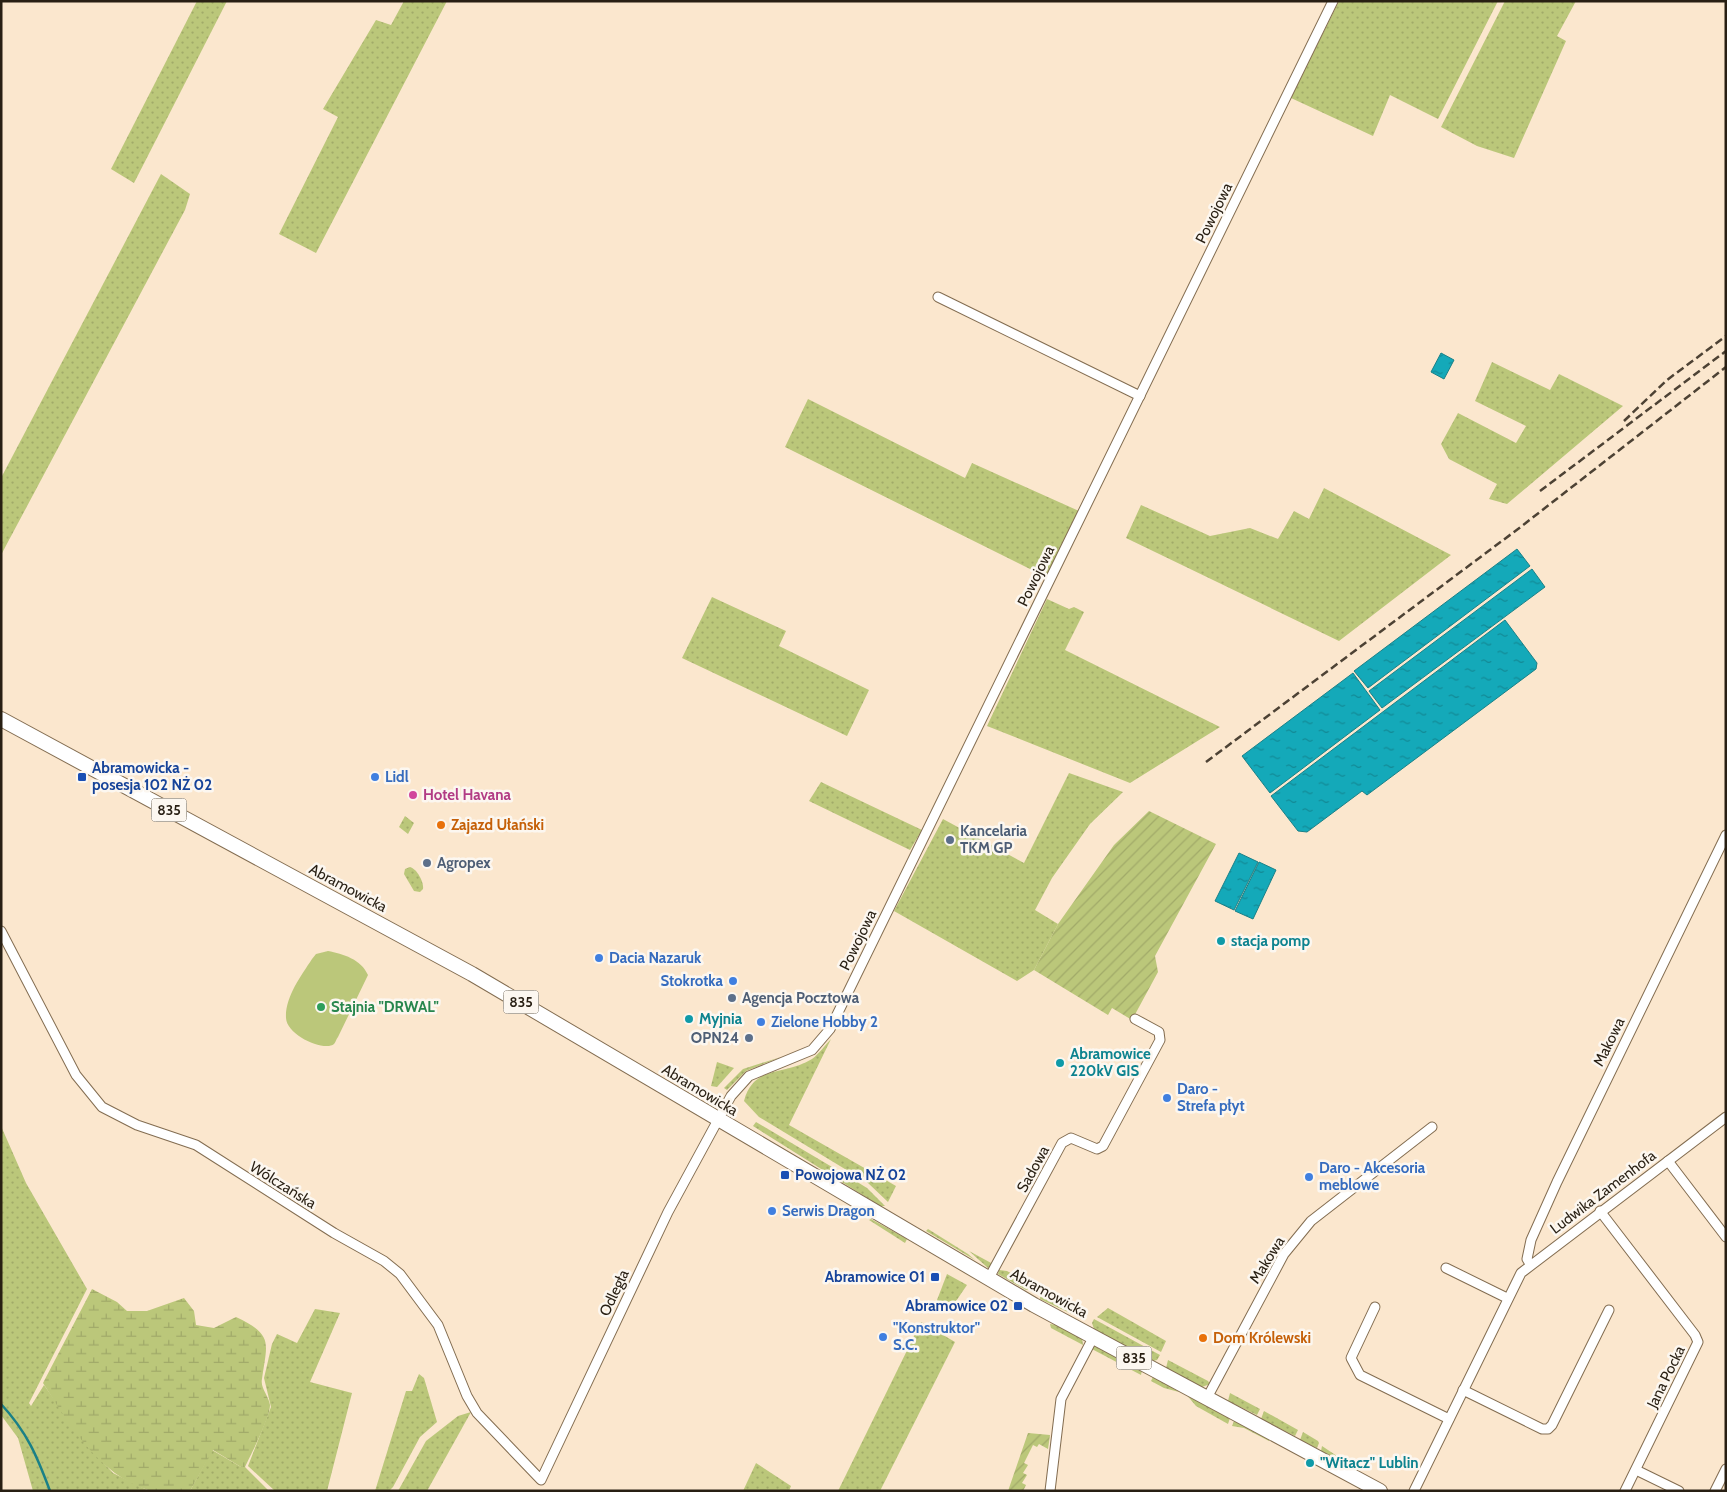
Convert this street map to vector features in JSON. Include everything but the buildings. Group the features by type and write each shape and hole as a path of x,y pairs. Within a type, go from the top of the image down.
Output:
{"main road":[{"name":"Abramowicka","path":"1,719 472,974 989,1278 1380,1491"}],"street":[{"name":"Powojowa","path":"717,1118 735,1090 749,1076 808,1053 828,1033 1333,1"},
{"path":"938,297 1140,396"},
{"name":"Makowa","path":"1530,1264 1527,1260 1529,1248 1557,1182 1726,835"},
{"name":"Wólczańska","path":"1,931 76,1075 102,1107 137,1125 196,1145 334,1233 384,1262 400,1274 438,1325 467,1396 477,1412 541,1480"},
{"name":"Sadowa","path":"989,1278 1062,1142 1071,1138 1091,1148 1097,1149 1103,1146 1160,1040 1159,1032 1135,1019"},
{"name":"Odległa","path":"541,1480 664,1219 717,1118"},
{"name":"Ludwika Zamenhofa","path":"1414,1491 1519,1276 1530,1264 1726,1118"},
{"name":"Makowa","path":"1207,1398 1284,1254 1311,1221 1432,1127"},
{"path":"1668,1161 1722,1225 1726,1237"},
{"name":"Jana Pocka","path":"1600,1211 1690,1328 1698,1342 1625,1491"},
{"path":"1446,1268 1507,1298"},
{"path":"1375,1307 1351,1358 1360,1375 1449,1419"},
{"path":"1463,1390 1542,1429 1548,1429 1552,1426 1609,1310"},
{"path":"1050,1491 1060,1399 1094,1336"},
{"path":"1715,1491 1726,1469"},
{"path":"1636,1470 1679,1491"}],"green space":[{"path":"197,1 227,1 134,183 111,169"},
{"path":"404,1 447,1 316,253 279,234 338,117 323,109 376,20 391,25"},
{"path":"1339,1 1498,1 1438,119 1390,95 1373,136 1291,98"},
{"path":"1505,1 1576,1 1557,36 1566,41 1514,158 1477,146 1441,127"},
{"path":"161,174 190,194 185,210 1,555 1,478"},
{"path":"1492,362 1550,390 1559,374 1623,406 1507,504 1489,499 1497,484 1449,459 1441,444 1458,413 1516,443 1526,426 1475,401"},
{"path":"808,399 965,478 972,463 1079,511 1046,577 785,447"},
{"path":"1324,488 1451,555 1339,641 1126,538 1141,505 1210,536 1250,528 1278,539 1294,511 1309,519"},
{"path":"712,597 786,631 779,646 869,690 847,736 682,658"},
{"path":"1047,599 1069,609 1074,607 1084,612 1065,650 1220,727 1130,783 987,726"},
{"path":"1069,773 1123,792 1090,824 1052,878 1035,910 1058,924 1034,970 1017,981 894,911 943,819 1024,863"},
{"path":"821,782 922,830 910,850 809,801"},
{"path":"1149,811 1216,844 1155,956 1158,972 1132,1020 1112,1008 1108,1015 1034,970 1058,924 1114,845"},
{"path":"405,816 414,823 408,834 399,827"},
{"path":"410,867 415,870 421,879 423,889 420,892 414,891 404,874 405,869"},
{"name":"Stajnia \"DRWAL\"","path":"328,951 356,961 365,969 368,975 335,1043 323,1046 307,1041 293,1031 288,1025 286,1010 294,987 312,959 316,954"},
{"path":"831,1039 789,1125 896,1186 888,1202 868,1183 759,1117 744,1101 755,1081 772,1072 791,1068 812,1059"},
{"path":"781,1057 746,1071 727,1090 724,1088 743,1069"},
{"path":"717,1062 734,1068 717,1087 711,1086"},
{"path":"756,1122 867,1188 885,1206 880,1206 753,1126"},
{"path":"1,1126 26,1183 87,1289 29,1403 31,1406 44,1385 84,1442 113,1473 149,1491 33,1491 18,1438 1,1415"},
{"path":"871,1219 907,1239 905,1243 869,1220"},
{"path":"928,1229 968,1254 975,1260 926,1231"},
{"path":"969,1251 993,1264 988,1268"},
{"path":"999,1270 1007,1271 1036,1287 1026,1290 998,1274"},
{"path":"947,1274 967,1285 954,1304 947,1308 940,1305 937,1300"},
{"path":"92,1289 117,1302 127,1311 147,1311 184,1298 194,1311 196,1325 214,1328 236,1317 257,1329 265,1341 266,1348 262,1382 270,1405 264,1427 245,1467 241,1467 213,1450 190,1491 148,1490 130,1483 115,1473 87,1446 63,1415 43,1383"},
{"path":"1041,1290 1075,1308 1072,1314 1040,1299"},
{"path":"1108,1308 1166,1341 1161,1352 1097,1317"},
{"path":"315,1309 340,1313 310,1382 352,1393 327,1491 275,1491 248,1466 271,1407 264,1378 272,1344 277,1334 297,1343"},
{"path":"1094,1319 1160,1355 1157,1360 1153,1361 1094,1329 1092,1323"},
{"path":"921,1322 955,1342 880,1491 838,1491"},
{"path":"1050,1324 1062,1326 1082,1338 1083,1345 1051,1328"},
{"path":"1095,1345 1142,1370 1141,1375 1090,1348"},
{"path":"1168,1360 1208,1381 1210,1384 1202,1387 1166,1368"},
{"path":"419,1374 424,1378 437,1422 420,1437 393,1487 389,1491 375,1491 406,1391 412,1391"},
{"path":"1153,1377 1179,1392 1164,1388 1151,1381"},
{"path":"1185,1393 1230,1418 1228,1424 1196,1406"},
{"path":"1230,1393 1260,1409 1257,1415 1228,1401"},
{"path":"1264,1411 1298,1430 1295,1436 1261,1419"},
{"path":"471,1412 427,1491 398,1491 426,1441 458,1416"},
{"path":"1234,1421 1269,1439 1269,1441 1244,1428 1232,1426"},
{"path":"1303,1432 1318,1441 1317,1448 1300,1440"},
{"path":"1028,1433 1050,1435 1048,1449 1039,1444 1037,1447 1033,1445 1024,1463 1028,1465 1023,1473 1027,1475 1022,1483 1026,1485 1023,1491 1008,1491"},
{"path":"1322,1446 1340,1458 1357,1465 1355,1468 1321,1451"},
{"path":"212,1450 241,1467 245,1467 269,1491 190,1491"},
{"path":"756,1463 791,1486 789,1491 743,1491"}],"water":[{"path":"1441,353 1454,360 1444,379 1431,372"},
{"path":"1517,549 1530,566 1368,688 1354,671"},
{"path":"1532,569 1545,587 1382,708 1369,691"},
{"path":"1505,620 1537,663 1536,669 1367,795 1362,791 1307,832 1298,831 1271,796"},
{"path":"1353,673 1380,710 1270,793 1242,756"},
{"path":"1239,853 1258,862 1234,910 1215,901"},
{"path":"1259,862 1276,870 1253,919 1235,911"}],"waterway":[{"path":"1,1404 25,1435 41,1467 50,1491"}],"railway":[{"path":"1624,421 1667,380 1726,336"},
{"path":"1540,491 1726,351"},
{"path":"1206,762 1518,529 1726,367"}],"place":[{"name":"Abramowicka - posesja 102 NŻ 02","path":"82,777"},
{"name":"Lidl","path":"375,777"},
{"name":"Hotel Havana","path":"413,795"},
{"name":"Zajazd Ułański","path":"441,825"},
{"name":"Kancelaria TKM GP","path":"950,840"},
{"name":"Agropex","path":"427,863"},
{"name":"stacja pomp","path":"1221,941"},
{"name":"Dacia Nazaruk","path":"599,958"},
{"name":"Stokrotka","path":"733,981"},
{"name":"Agencja Pocztowa","path":"732,998"},
{"name":"Stajnia \"DRWAL\"","path":"321,1007"},
{"name":"Myjnia","path":"689,1019"},
{"name":"Zielone Hobby 2","path":"761,1022"},
{"name":"OPN24","path":"749,1038"},
{"name":"Abramowice 220kV GIS","path":"1060,1063"},
{"name":"Daro - Strefa płyt","path":"1167,1098"},
{"name":"Powojowa NŻ 02","path":"785,1175"},
{"name":"Daro - Akcesoria meblowe","path":"1309,1177"},
{"name":"Serwis Dragon","path":"772,1211"},
{"name":"Abramowice 01","path":"935,1277"},
{"name":"Abramowice 02","path":"1018,1306"},
{"name":"\"Konstruktor\" S.C.","path":"883,1337"},
{"name":"Dom Królewski","path":"1203,1338"},
{"name":"\"Witacz\" Lublin","path":"1310,1463"}]}
